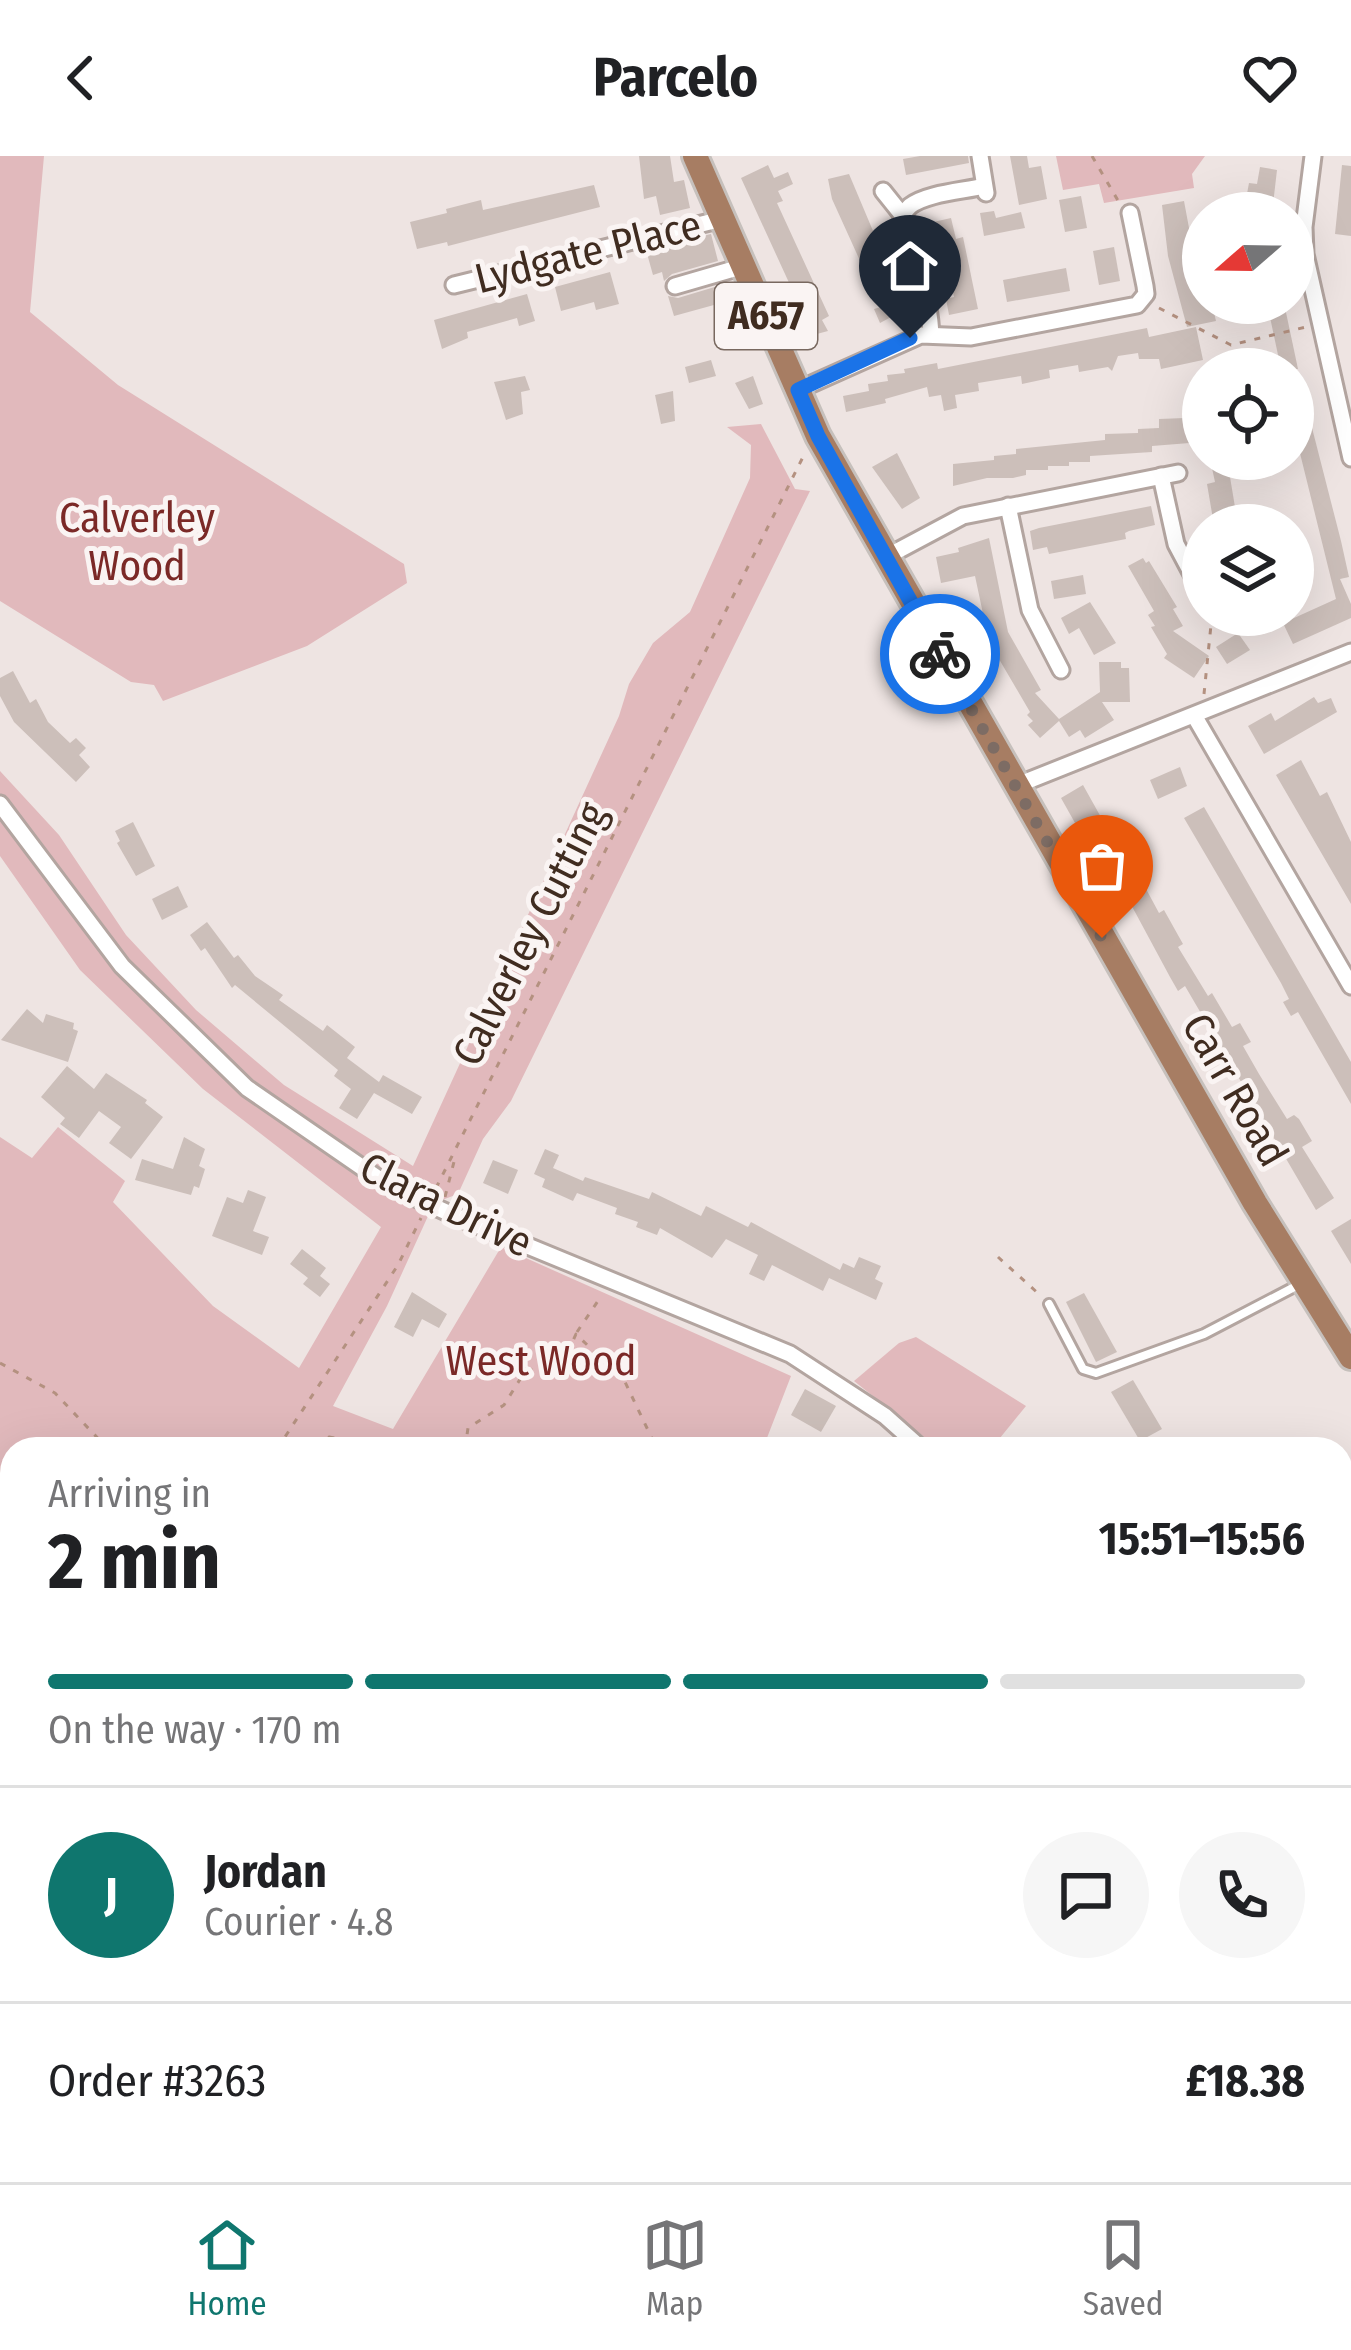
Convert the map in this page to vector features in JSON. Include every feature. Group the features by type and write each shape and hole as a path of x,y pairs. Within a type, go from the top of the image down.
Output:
{"main road":[{"name":"Carr Road","path":"695,156 818,436 1015,786 1351,1357"}],"street":[{"path":"903,216 921,202 986,191 980,156"},
{"path":"1313,156 1304,227 1320,324 1351,458"},
{"path":"884,191 903,216 904,243 924,291 932,334"},
{"path":"798,390 910,338 932,334 971,337 1137,304 1143,300 1145,286 1130,213"},
{"name":"Lydgate Place","path":"454,285 722,219"},
{"path":"674,286 744,266"},
{"path":"886,557 942,524 1170,474 1176,544 1182,555"},
{"path":"1008,506 1030,610 1061,670"},
{"path":"1015,786 1351,652"},
{"path":"1200,715 1351,986"},
{"name":"Clara Drive","path":"0,804 122,966 247,1088 389,1186 790,1354 885,1416 909,1437"}],"lane":[{"path":"1049,1304 1083,1369 1096,1373 1204,1334 1303,1282"}],"path":[{"path":"1092,156 1117,200 1130,213"},
{"path":"1143,300 1231,345 1320,324"},
{"name":"Calverley Cutting","path":"285,1437 398,1265 807,449 818,436"},
{"path":"1200,715 1210,636"},
{"path":"448,1213 458,1145"},
{"path":"998,1257 1036,1291"},
{"path":"467,1437 468,1428 504,1406 524,1373 567,1354 611,1280"},
{"path":"577,1334 625,1382 651,1437"},
{"path":"0,1363 55,1393 97,1437"},
{"path":"0,1751 0,1772"}],"green space":[{"name":"Calverley Wood","path":"0,156 44,156 30,312 118,385 404,564 407,583 307,646 163,701 154,685 131,682 0,601"},
{"path":"1056,156 1205,156 1192,174 1194,188 1104,203 1099,184 1063,190"},
{"name":"West Wood","path":"761,424 795,489 810,491 511,1101 483,1139 458,1194 434,1203 387,1306 333,1406 393,1429 501,1247 791,1376 767,1437 0,1437 0,1137 32,1158 58,1127 125,1181 113,1202 213,1306 299,1368 381,1227 203,1089 80,970 0,856 0,771 59,835 126,935 196,1010 284,1085 413,1166 619,716 629,684 653,643 690,612 750,478 751,445 727,427"},
{"path":"916,1337 1026,1406 1001,1437 924,1437 854,1381 899,1343"}],"building":[{"path":"639,156 670,156 674,182 684,180 690,208 660,215 656,196 644,199"},
{"path":"968,156 969,163 906,175 903,159"},
{"path":"1010,156 1027,156 1029,168 1041,166 1047,199 1019,205"},
{"path":"768,165 774,178 788,172 793,184 778,191 783,201 777,203 829,316 822,320 828,331 813,335 741,178"},
{"path":"1342,165 1351,166 1351,236 1335,234"},
{"path":"1260,167 1277,170 1274,192 1247,192 1249,183 1257,184"},
{"path":"849,174 906,309 880,323 874,309 881,307 832,199 828,179"},
{"path":"594,185 600,207 448,246 447,242 417,249 410,222 481,200 483,210"},
{"path":"1081,196 1087,228 1065,232 1059,200"},
{"path":"1182,201 1182,308 1168,256 1162,205"},
{"path":"994,211 996,218 1021,212 1025,228 984,236 980,213"},
{"path":"951,218 956,239 963,237 978,309 949,315 946,299 954,297 945,256 940,257 929,223"},
{"path":"711,234 718,261 672,274 664,281 662,272 653,275 646,250"},
{"path":"1114,247 1120,281 1099,285 1093,251"},
{"path":"1066,268 1070,291 1007,302 1003,280"},
{"path":"610,272 619,304 596,310 594,302 561,311 555,287"},
{"path":"728,283 732,300 674,316 668,296 678,298"},
{"path":"527,294 535,321 519,326 517,318 467,332 468,338 442,349 434,320"},
{"path":"1271,324 1288,324 1294,348 1277,348"},
{"path":"1196,327 1200,348 1182,348 1182,364 1161,369 1159,359 1139,359 1138,353 1118,356 1112,371 1108,367 1079,372 1078,365 1049,370 1050,378 1022,384 1021,376 978,383 979,391 955,395 957,408 944,411 941,395 929,397 927,387 846,412 843,396 869,391 868,384 888,381 887,375 905,373 904,369 937,363 938,369 1147,328 1149,337"},
{"path":"711,360 716,376 689,383 685,367"},
{"path":"525,376 530,390 521,392 523,414 506,420 494,382"},
{"path":"753,376 763,404 749,409 735,383"},
{"path":"673,391 675,421 661,424 655,395"},
{"path":"1182,418 1182,444 1152,446 1152,452 1090,456 1090,462 1069,462 1069,466 1048,466 1048,470 1026,470 1026,475 1013,478 953,486 953,464 994,460 994,456 1016,454 1016,449 1105,440 1105,434 1138,433 1138,429 1159,428 1159,419"},
{"path":"1314,436 1349,577 1340,579 1351,604 1351,618 1314,635 1314,609 1336,599 1307,480 1314,480"},
{"path":"897,453 920,498 902,509 872,467"},
{"path":"1230,480 1234,504 1210,504 1207,484"},
{"path":"1151,506 1155,525 1129,531 1126,539 1049,554 1047,547 1033,550 1030,531"},
{"path":"989,538 1008,632 1041,690 1035,693 1059,719 1100,692 1099,662 1121,662 1121,668 1129,668 1130,702 1102,702 1114,720 1085,738 1080,730 1069,737 1059,721 1040,738 1028,725 1033,721 1027,715 1030,712 989,642 975,576 941,583 936,557"},
{"path":"1143,558 1149,561 1177,607 1173,609 1182,626 1173,631 1209,656 1194,678 1164,658 1167,654 1148,615 1154,611 1128,566"},
{"path":"1083,575 1086,594 1054,599 1051,581"},
{"path":"1090,602 1116,643 1094,655 1079,628 1069,634 1061,618"},
{"path":"1240,636 1250,650 1227,664 1216,647"},
{"path":"13,671 30,703 36,699 48,722 70,743 76,738 86,748 79,755 90,767 76,782 14,722 0,696 0,678"},
{"path":"1314,697 1318,703 1331,698 1337,712 1264,754 1248,726 1271,713 1275,721"},
{"path":"1301,760 1320,796 1327,792 1351,842 1351,904 1276,775"},
{"path":"1180,767 1187,786 1158,799 1150,780"},
{"path":"1083,785 1112,837 1123,849 1130,845 1137,858 1131,861 1159,913 1164,910 1183,944 1178,947 1208,996 1212,993 1232,1027 1240,1023 1251,1042 1243,1046 1287,1119 1294,1115 1299,1119 1312,1141 1302,1147 1334,1198 1316,1210 1185,986 1178,991 1093,834 1084,839 1061,798"},
{"path":"1204,807 1351,1062 1351,1104 1298,1012 1291,1016 1281,983 1184,818"},
{"path":"133,822 155,866 136,876 115,831"},
{"path":"178,886 188,907 162,920 152,899"},
{"path":"207,922 234,958 238,955 255,976 283,995 279,1000 323,1031 327,1025 355,1047 347,1058 379,1082 383,1075 422,1097 412,1114 374,1093 357,1119 339,1108 351,1089 334,1076 338,1070 235,985 232,988 205,948 201,951 190,935"},
{"path":"27,1009 43,1023 46,1014 74,1023 78,1031 68,1062 1,1040"},
{"path":"67,1066 94,1089 106,1073 147,1100 163,1117 131,1159 109,1143 121,1127 99,1111 79,1138 60,1124 65,1118 41,1097"},
{"path":"184,1137 205,1149 199,1188 194,1186 191,1195 135,1180 142,1159 173,1169"},
{"path":"545,1149 559,1155 553,1168 583,1181 585,1177 649,1199 652,1192 701,1216 706,1206 748,1227 751,1222 840,1270 843,1263 854,1268 859,1257 881,1266 875,1279 883,1283 876,1300 829,1278 823,1291 772,1265 764,1281 749,1274 758,1255 726,1239 712,1258 660,1228 657,1235 636,1227 638,1222 615,1214 617,1208 577,1193 573,1201 542,1187 545,1179 534,1174"},
{"path":"493,1160 518,1170 508,1194 483,1183"},
{"path":"248,1190 266,1197 253,1231 269,1237 262,1255 212,1236 227,1197 243,1203"},
{"path":"1351,1219 1351,1264 1331,1231"},
{"path":"302,1249 326,1268 320,1276 330,1284 320,1297 303,1284 308,1278 290,1264"},
{"path":"412,1292 447,1314 439,1328 422,1319 413,1337 394,1327"},
{"path":"1084,1293 1117,1352 1096,1362 1066,1302"},
{"path":"1133,1380 1162,1429 1138,1437 1111,1392"},
{"path":"805,1389 836,1406 821,1432 791,1415"}],"way so far":[{"path":"940,654 1102,938"}],"route":[{"path":"910,338 798,390 818,436 940,654"}]}
